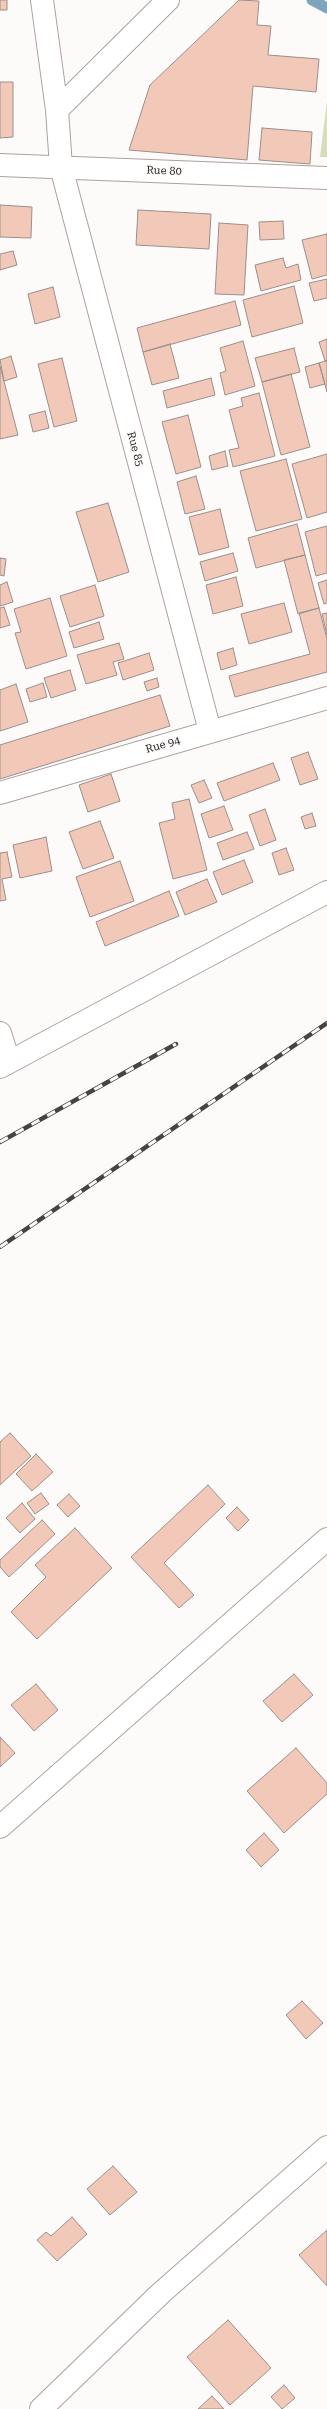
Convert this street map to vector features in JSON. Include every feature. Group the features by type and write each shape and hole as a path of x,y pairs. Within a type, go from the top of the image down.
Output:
{"street":[{"name":"Rue 85","path":"42,0 57,110 61,167 210,731"},
{"path":"57,110 168,0"},
{"name":"Rue 80","path":"0,165 327,178"},
{"name":"Rue 94","path":"0,793 327,698"},
{"path":"0,1033 5,1064 327,892"},
{"path":"0,1827 327,1539"},
{"path":"42,2409 161,2293 327,2147"}],"green space":[{"path":"327,101 327,157 320,157"}],"building":[{"path":"0,0 7,0 7,10 0,10"},
{"path":"239,0 259,1 257,25 271,26 268,55 319,59 316,92 253,86 247,160 129,150 150,85"},
{"path":"0,82 13,82 13,137 0,138"},
{"path":"262,128 312,132 310,164 259,160"},
{"path":"0,205 32,207 31,238 0,237"},
{"path":"138,210 211,214 209,249 136,245"},
{"path":"283,221 284,239 260,240 259,222"},
{"path":"219,223 248,225 244,295 215,294"},
{"path":"327,234 327,275 312,279 302,240"},
{"path":"13,251 17,265 0,270 0,254"},
{"path":"283,258 286,268 298,264 301,280 261,291 255,265"},
{"path":"327,279 327,298 314,301 309,283"},
{"path":"294,286 303,323 252,337 243,300"},
{"path":"53,287 60,317 35,324 28,294"},
{"path":"235,301 241,325 143,352 137,328"},
{"path":"327,339 327,361 325,361 319,342"},
{"path":"243,341 255,386 225,395 220,373 226,371 220,348"},
{"path":"170,344 179,378 152,385 143,352"},
{"path":"294,348 300,372 262,382 255,358"},
{"path":"11,356 17,377 4,381 0,360"},
{"path":"62,358 77,421 54,427 38,364"},
{"path":"327,361 327,392 319,363"},
{"path":"319,363 325,384 310,388 305,367"},
{"path":"0,366 18,435 0,439"},
{"path":"291,374 310,447 281,455 262,382"},
{"path":"211,378 215,395 167,408 163,391"},
{"path":"259,393 275,456 233,467 229,450 239,448 229,410 243,406 241,398"},
{"path":"45,411 49,428 33,432 29,415"},
{"path":"188,415 201,467 176,474 162,422"},
{"path":"225,451 228,466 212,470 209,456"},
{"path":"327,454 327,512 307,518 292,464"},
{"path":"286,459 302,519 256,531 240,471"},
{"path":"196,476 205,509 185,514 177,482"},
{"path":"108,503 129,572 98,582 76,512"},
{"path":"220,509 229,547 199,555 189,517"},
{"path":"297,524 305,555 256,568 248,538"},
{"path":"327,526 327,573 316,576 305,532"},
{"path":"233,553 238,571 205,581 200,562"},
{"path":"305,555 319,608 298,614 284,560"},
{"path":"0,558 6,559 4,576 0,575"},
{"path":"236,577 243,606 213,614 206,585"},
{"path":"327,580 327,603 324,604 318,583"},
{"path":"7,582 13,602 0,606 0,585"},
{"path":"95,585 104,616 70,627 60,596"},
{"path":"50,598 67,656 26,669 15,633 21,632 14,609"},
{"path":"284,603 292,632 249,644 241,614"},
{"path":"4,607 10,625 0,628 0,608"},
{"path":"319,608 327,639 327,672 235,697 229,676 310,654 299,613"},
{"path":"327,613 327,635 322,614"},
{"path":"99,622 104,639 74,648 69,632"},
{"path":"119,643 124,659 113,662 117,675 86,684 77,655"},
{"path":"233,648 237,665 221,670 217,653"},
{"path":"149,653 154,670 123,680 118,663"},
{"path":"70,670 76,690 51,698 44,678"},
{"path":"157,678 159,687 147,691 144,682"},
{"path":"43,683 47,697 30,702 26,689"},
{"path":"16,684 28,722 0,731 0,690"},
{"path":"160,695 170,726 0,779 0,745"},
{"path":"308,752 318,779 300,785 291,758"},
{"path":"273,763 280,780 224,801 217,783"},
{"path":"111,774 120,801 88,812 79,785"},
{"path":"204,780 212,798 199,803 191,785"},
{"path":"189,799 207,870 173,879 159,823 175,819 172,803"},
{"path":"224,806 233,830 209,838 201,814"},
{"path":"265,809 276,840 260,846 249,815"},
{"path":"312,813 316,826 305,829 301,817"},
{"path":"100,821 114,858 83,869 69,832"},
{"path":"247,832 254,849 223,860 217,843"},
{"path":"46,837 52,871 20,878 13,845"},
{"path":"286,848 294,870 279,875 272,853"},
{"path":"7,852 12,877 2,879 6,900 0,901 0,853"},
{"path":"244,860 253,882 222,895 213,872"},
{"path":"120,861 134,901 90,917 76,877"},
{"path":"207,879 217,902 185,915 176,892"},
{"path":"169,891 179,916 105,946 96,922"},
{"path":"10,1433 31,1456 0,1485 0,1442"},
{"path":"36,1454 53,1472 32,1491 16,1474"},
{"path":"208,1485 225,1504 164,1563 194,1595 179,1608 131,1557"},
{"path":"41,1493 49,1504 35,1514 27,1503"},
{"path":"69,1494 80,1506 68,1517 57,1505"},
{"path":"22,1503 35,1519 20,1533 6,1518"},
{"path":"237,1507 249,1520 238,1531 226,1518"},
{"path":"42,1520 55,1534 9,1577 0,1567 0,1560"},
{"path":"75,1528 112,1568 37,1639 11,1612 46,1577 35,1565"},
{"path":"294,1674 313,1695 282,1722 263,1701"},
{"path":"36,1684 58,1710 34,1731 11,1705"},
{"path":"0,1737 15,1753 0,1767"},
{"path":"296,1748 327,1783 327,1794 284,1833 247,1791"},
{"path":"264,1833 279,1850 261,1867 246,1850"},
{"path":"302,2001 323,2023 306,2039 286,2015"},
{"path":"113,2166 137,2192 110,2215 87,2189"},
{"path":"72,2217 87,2234 57,2261 37,2240 46,2232 51,2236"},
{"path":"327,2230 327,2286 299,2255"},
{"path":"228,2320 271,2368 230,2405 187,2357"},
{"path":"284,2385 295,2398 282,2409 271,2397"},
{"path":"212,2396 224,2409 198,2409"}],"waterway":[{"path":"312,0 327,8"}],"railway":[{"path":"0,1247 327,1023"},
{"path":"0,1142 176,1044"}]}
